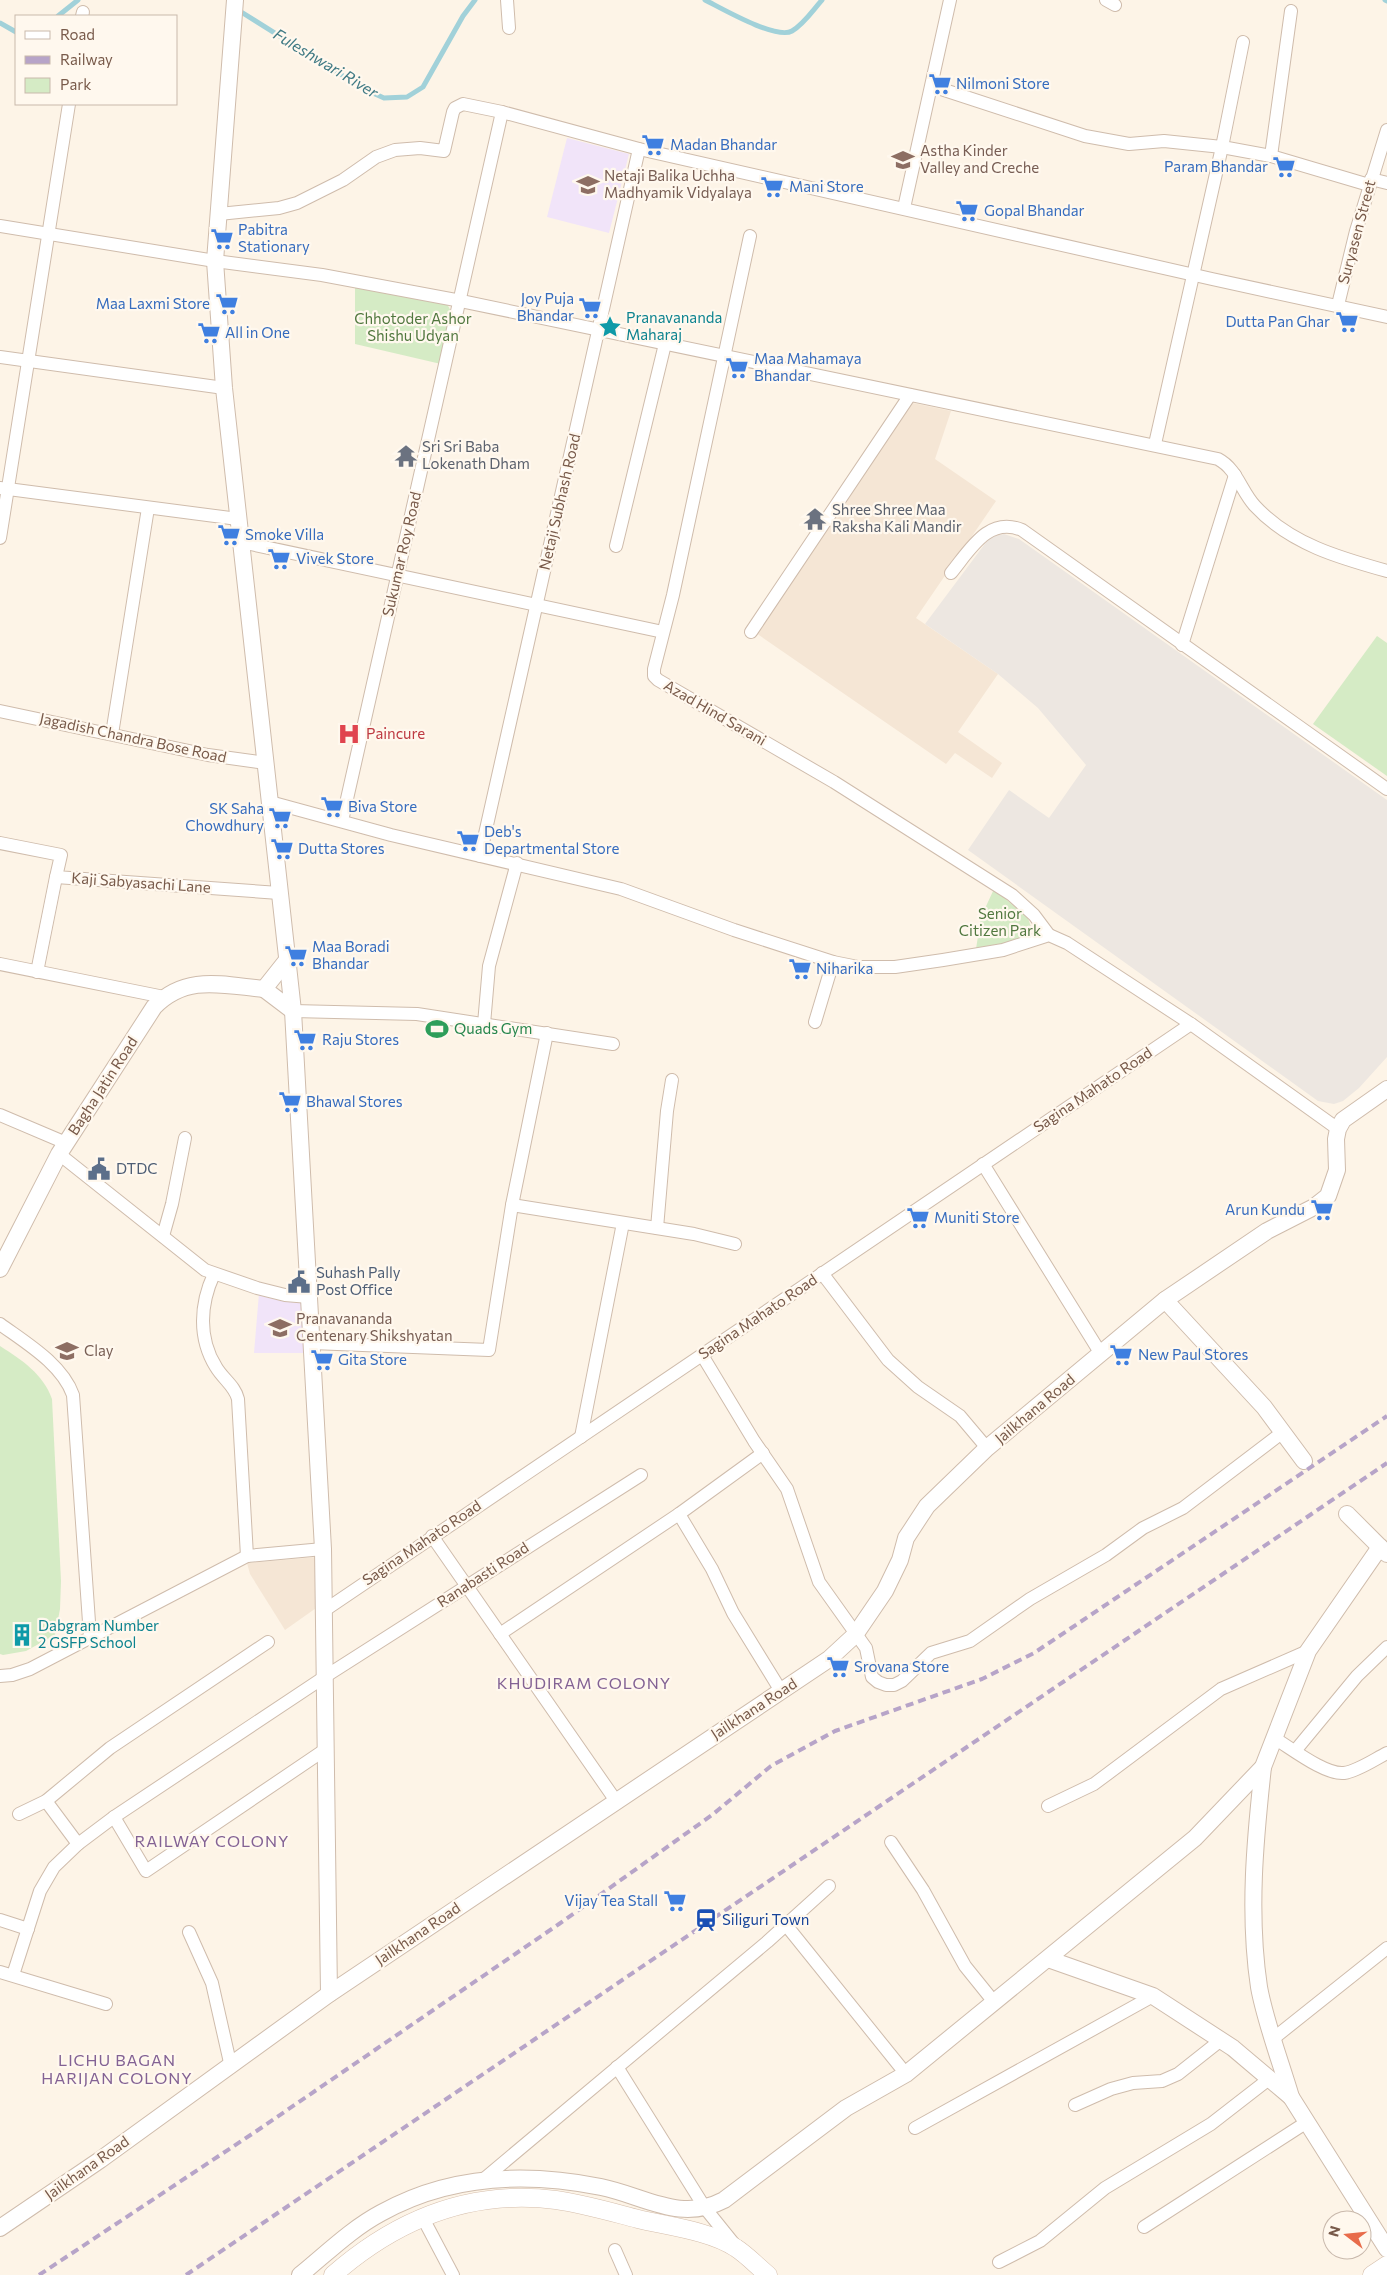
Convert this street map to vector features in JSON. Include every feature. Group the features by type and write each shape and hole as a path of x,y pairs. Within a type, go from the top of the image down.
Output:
{"main road":[{"path":"333,2275 366,2248 395,2230 442,2210 489,2200 512,2198 557,2200 707,2236 737,2248 768,2275"}],"street":[{"path":"235,0 231,32 215,261 224,388 293,1011 323,1549 330,1994"},
{"path":"507,0 509,28"},
{"path":"904,208 950,0"},
{"path":"1272,156 1291,11"},
{"path":"1155,444 1194,275 1243,42"},
{"path":"932,86 1085,136 1129,144 1164,141 1222,147 1272,156 1370,182 1387,183"},
{"path":"219,214 279,208 297,203 343,180 376,157 395,150 420,148 444,151 453,112 455,108 462,104 502,112 639,149 1387,317"},
{"path":"0,538 4,488 29,361 69,105"},
{"name":"Sukumar Roy Road","path":"342,822 461,301 502,112"},
{"name":"Suryasen Street","path":"1338,305 1370,182 1387,130"},
{"name":"Netaji Subhash Road","path":"480,856 639,149"},
{"path":"0,226 215,261 322,275 461,301 665,344 724,354 910,395 1155,444 1218,459 1227,464 1244,493 1256,508 1303,542 1335,556 1387,572"},
{"name":"Azad Hind Sarani","path":"750,236 675,585 654,668 654,676 834,782 949,853 1012,895 1034,916 1049,935"},
{"path":"616,546 665,344"},
{"path":"0,357 224,388"},
{"path":"751,632 910,395"},
{"path":"1182,645 1235,475"},
{"path":"4,488 238,519"},
{"path":"112,734 148,508"},
{"path":"951,573 986,532 999,526 1014,527 1022,530 1387,789"},
{"path":"241,542 663,632"},
{"name":"Jagadish Chandra Bose Road","path":"0,711 208,755 266,763"},
{"path":"270,802 342,822 621,889 704,920 833,962 874,968 914,964 1003,950 1049,935 1067,942 1191,1024 1338,1128 1348,1117 1387,1089"},
{"name":"Kaji Sabyasachi Lane","path":"0,843 61,855 56,877 280,892"},
{"path":"484,1024 489,966 517,863"},
{"path":"37,972 56,877"},
{"path":"287,960 264,989 293,1011 417,1014 613,1044"},
{"path":"815,1022 833,962"},
{"path":"0,964 164,997"},
{"name":"Bagha Jatin Road","path":"0,1269 63,1148 147,1017 164,997 178,989 207,984 264,989"},
{"name":"Sagina Mahato Road","path":"325,1610 1191,1024"},
{"path":"312,1343 489,1350 512,1205 547,1033"},
{"path":"658,1228 667,1111 672,1080"},
{"path":"0,1115 63,1148 163,1236 214,1274 276,1293 309,1297"},
{"name":"Jailkhana Road","path":"0,2228 231,2067 330,1994 829,1659 855,1635 892,1578 906,1538 916,1520 927,1506 987,1448 1165,1300 1267,1231 1314,1207 1328,1196 1337,1170 1336,1139 1338,1128"},
{"path":"163,1236 174,1195 185,1138"},
{"path":"984,1164 1100,1354"},
{"path":"512,1205 694,1234 734,1244"},
{"path":"581,1436 623,1223"},
{"path":"822,1273 888,1360 918,1387 960,1416 987,1448"},
{"path":"214,1274 204,1306 204,1330 210,1355 223,1377 236,1392 238,1399 247,1556"},
{"path":"1165,1300 1283,1432 1304,1461"},
{"path":"0,1324 48,1362 67,1383 73,1395 90,1636"},
{"path":"702,1354 763,1453 787,1488 819,1582 866,1648 872,1677 878,1682 894,1685 908,1676 931,1653 970,1641 1030,1598 1106,1555 1143,1528 1183,1508 1283,1432"},
{"path":"500,1634 679,1514 763,1453"},
{"name":"Ranabasti Road","path":"13,1975 46,1878 78,1844 114,1817 326,1676 416,1619 465,1585 641,1475"},
{"path":"679,1514 712,1569 734,1613 781,1691"},
{"path":"1347,1514 1385,1551 1308,1651 1263,1767 1255,1838 1252,1932 1260,1990 1291,2097 1387,2249"},
{"path":"432,1536 616,1801"},
{"path":"0,1676 12,1675 30,1669 90,1636 247,1556 323,1549"},
{"path":"19,1814 46,1801 110,1748 268,1642"},
{"path":"1295,1751 1357,1676 1387,1647"},
{"path":"1048,1806 1094,1784 1221,1690 1308,1651"},
{"path":"1274,1738 1331,1771 1345,1773 1387,1753"},
{"path":"114,1817 146,1871 326,1749"},
{"path":"300,2275 358,2228 381,2213 454,2184 485,2178 564,2181 602,2188 676,2209 705,2208 724,2200 846,2108 906,2074 1195,1838 1263,1767"},
{"path":"46,1801 78,1844"},
{"path":"891,1842 923,1890 965,1966 994,2002"},
{"path":"485,2178 786,1925 829,1886"},
{"path":"0,1920 28,1929"},
{"path":"786,1925 906,2074"},
{"path":"189,1932 212,1983 231,2067"},
{"path":"1274,2038 1387,1948"},
{"path":"1048,1959 1153,1996 1221,2040 1291,2097"},
{"path":"0,1972 106,2004"},
{"path":"915,2128 1153,1996"},
{"path":"1075,2105 1110,2089 1133,2083 1162,2081 1178,2074 1221,2040"},
{"path":"617,2067 705,2208 737,2248"},
{"path":"999,2262 1040,2241 1105,2188 1211,2124 1269,2078"},
{"path":"1144,2227 1307,2122"},
{"path":"425,2222 453,2275"},
{"path":"615,2250 626,2275"}],"shaded area":[{"name":"Netaji Balika Uchha Madhyamik Vidyalaya","path":"567,138 629,154 609,233 547,217"},
{"path":"913,403 951,411 935,459 996,501 916,618 998,674 958,732 1002,763 992,778 955,753 946,764 756,633"},
{"path":"1004,534 1019,539 1387,800 1387,1057 1359,1088 1343,1101 1334,1104 1318,1101 968,850 1009,790 1049,818 1086,765 1038,708 998,674 925,624 990,537"},
{"name":"Pranavananda Centenary Shikshyatan","path":"259,1293 296,1303 304,1303 304,1353 254,1353"},
{"path":"317,1557 319,1606 285,1630 250,1574 247,1563"}],"green space":[{"name":"Chhotoder Ashor Shishu Udyan","path":"355,286 447,304 452,313 441,364 355,344"},
{"path":"1377,636 1387,643 1387,776 1313,724"},
{"name":"Senior Citizen Park","path":"994,889 1028,918 1032,930 1023,938 1015,941 976,949 981,917"},
{"path":"0,1346 31,1368 43,1382 52,1399 61,1581 60,1609 55,1635 26,1651 3,1655 0,1654"}],"waterway":[{"name":"Fuleshwari River","path":"59,15 78,0"},
{"name":"Fuleshwari River","path":"238,10 364,89 384,98 407,97 423,87 463,16 475,0"},
{"name":"Fuleshwari River","path":"705,0 748,22 784,33 792,31 800,25 822,0"},
{"name":"Fuleshwari River","path":"0,23 15,31"}],"railway":[{"path":"39,2275 258,2130 559,1924 712,1815 771,1766 835,1731 982,1679 1034,1653 1387,1416"},
{"path":"186,2275 1387,1463"}],"place":[{"name":"Nilmoni Store","path":"940,84"},
{"name":"Madan Bhandar","path":"653,145"},
{"name":"Astha Kinder Valley and Creche","path":"903,160"},
{"name":"Param Bhandar","path":"1284,167"},
{"name":"Netaji Balika Uchha Madhyamik Vidyalaya","path":"588,185"},
{"name":"Mani Store","path":"772,187"},
{"name":"Gopal Bhandar","path":"967,211"},
{"name":"Pabitra Stationary","path":"222,239"},
{"name":"Maa Laxmi Store","path":"227,304"},
{"name":"Joy Puja Bhandar","path":"590,308"},
{"name":"Dutta Pan Ghar","path":"1347,322"},
{"name":"Pranavananda Maharaj","path":"610,327"},
{"name":"All in One","path":"209,333"},
{"name":"Maa Mahamaya Bhandar","path":"737,368"},
{"name":"Sri Sri Baba Lokenath Dham","path":"406,456"},
{"name":"Shree Shree Maa Raksha Kali Mandir","path":"815,519"},
{"name":"Smoke Villa","path":"229,535"},
{"name":"Vivek Store","path":"279,559"},
{"name":"Paincure","path":"349,734"},
{"name":"Biva Store","path":"332,807"},
{"name":"SK Saha Chowdhury","path":"280,818"},
{"name":"Deb's Departmental Store","path":"468,841"},
{"name":"Dutta Stores","path":"282,849"},
{"name":"Maa Boradi Bhandar","path":"296,956"},
{"name":"Niharika","path":"800,969"},
{"name":"Quads Gym","path":"437,1029"},
{"name":"Raju Stores","path":"305,1040"},
{"name":"Bhawal Stores","path":"290,1102"},
{"name":"DTDC","path":"99,1169"},
{"name":"Arun Kundu","path":"1322,1210"},
{"name":"Muniti Store","path":"918,1218"},
{"name":"Suhash Pally Post Office","path":"299,1282"},
{"name":"Pranavananda Centenary Shikshyatan","path":"280,1328"},
{"name":"Clay","path":"67,1351"},
{"name":"New Paul Stores","path":"1121,1355"},
{"name":"Gita Store","path":"322,1360"},
{"name":"Dabgram Number 2 GSFP School","path":"22,1635"},
{"name":"Srovana Store","path":"838,1667"},
{"name":"Vijay Tea Stall","path":"675,1901"},
{"name":"Siliguri Town","path":"706,1920"}],"district":[{"name":"KHUDIRAM COLONY","path":"584,1683"},
{"name":"RAILWAY COLONY","path":"212,1841"},
{"name":"LICHU BAGAN HARIJAN COLONY","path":"117,2069"}]}
